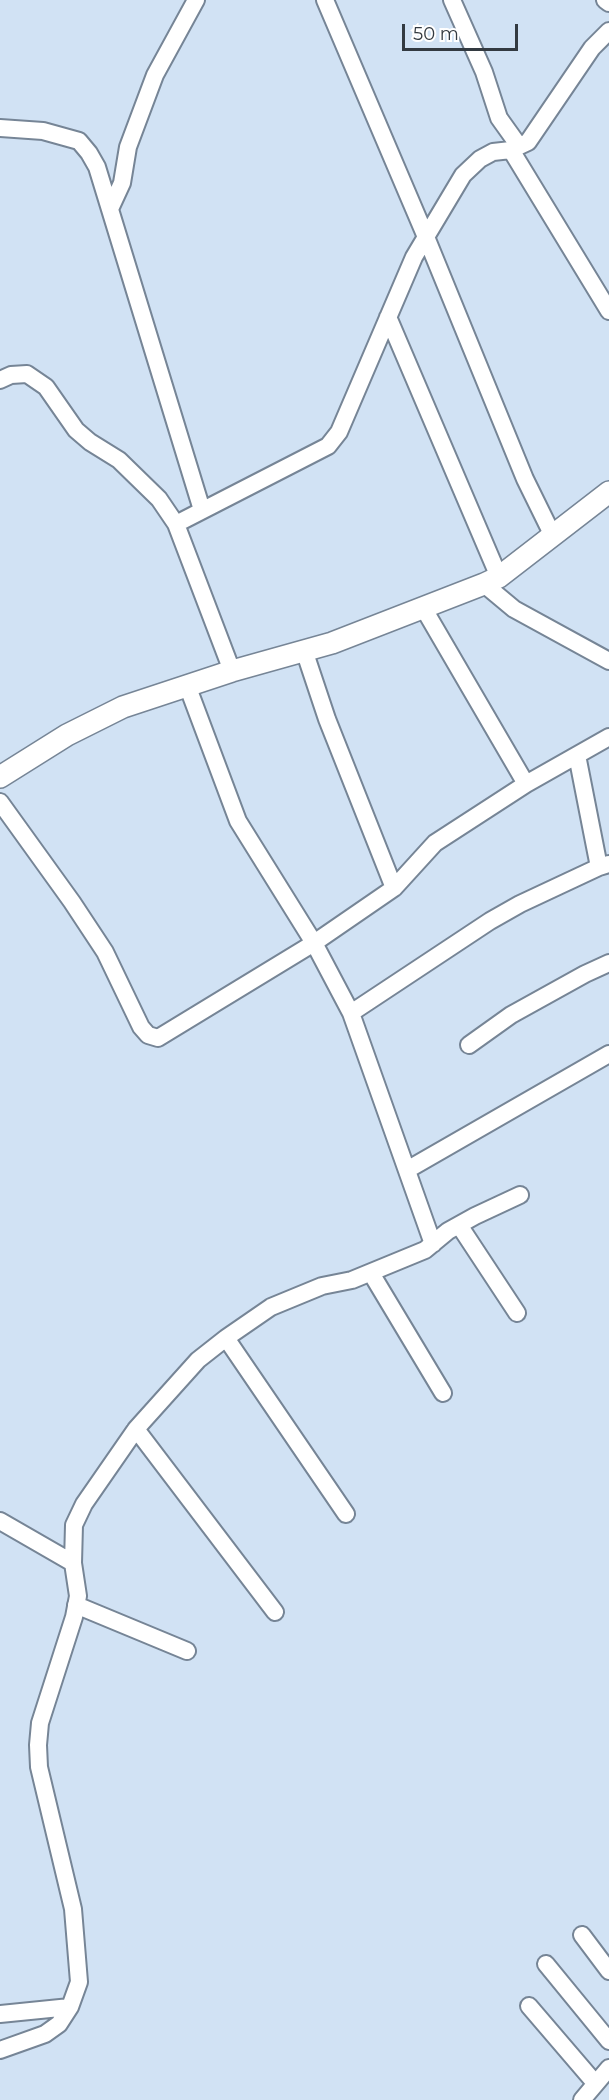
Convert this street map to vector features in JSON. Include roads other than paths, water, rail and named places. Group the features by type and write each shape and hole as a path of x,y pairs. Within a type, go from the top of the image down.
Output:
{"main road":[{"path":"0,777 67,735 123,706 232,670 332,643 491,581 609,492"}],"street":[{"path":"110,209 122,183 128,147 155,75 196,0"},
{"path":"325,0 426,237 525,479 553,536"},
{"path":"452,0 484,72 499,117 609,311"},
{"path":"605,0 609,3"},
{"path":"176,524 328,446 339,432 414,258 463,175 480,159 493,152 515,148 528,142 592,48 609,31"},
{"path":"0,128 43,131 79,141 97,167 202,510"},
{"path":"388,317 491,581 514,609 609,661"},
{"path":"0,380 11,375 27,374 46,387 76,430 90,442 119,460 159,499 176,524 232,670"},
{"path":"424,609 526,784"},
{"path":"304,650 327,719 394,888"},
{"path":"187,685 238,821 314,943 351,1013 433,1244"},
{"path":"0,802 105,952 141,1027 148,1035 158,1038 314,943 394,888 435,843 526,784 609,737"},
{"path":"351,1013 490,921 604,866 577,755"},
{"path":"469,1046 511,1015 609,963"},
{"path":"407,1170 609,1054"},
{"path":"0,2050 45,2034 59,2024 70,2007 79,1982 73,1909 39,1767 38,1745 40,1723 74,1617 78,1596 73,1563 74,1525 84,1504 136,1429 198,1360 226,1338 271,1307 322,1286 352,1280 425,1250 459,1225 520,1195"},
{"path":"459,1225 517,1313"},
{"path":"370,1273 443,1393"},
{"path":"226,1338 346,1514"},
{"path":"136,1429 275,1612"},
{"path":"0,1521 73,1563"},
{"path":"76,1605 187,1651"},
{"path":"582,1935 609,1971"},
{"path":"546,1964 609,2041"},
{"path":"529,2006 595,2083"},
{"path":"0,2014 70,2007"},
{"path":"582,2100 609,2068"}]}
